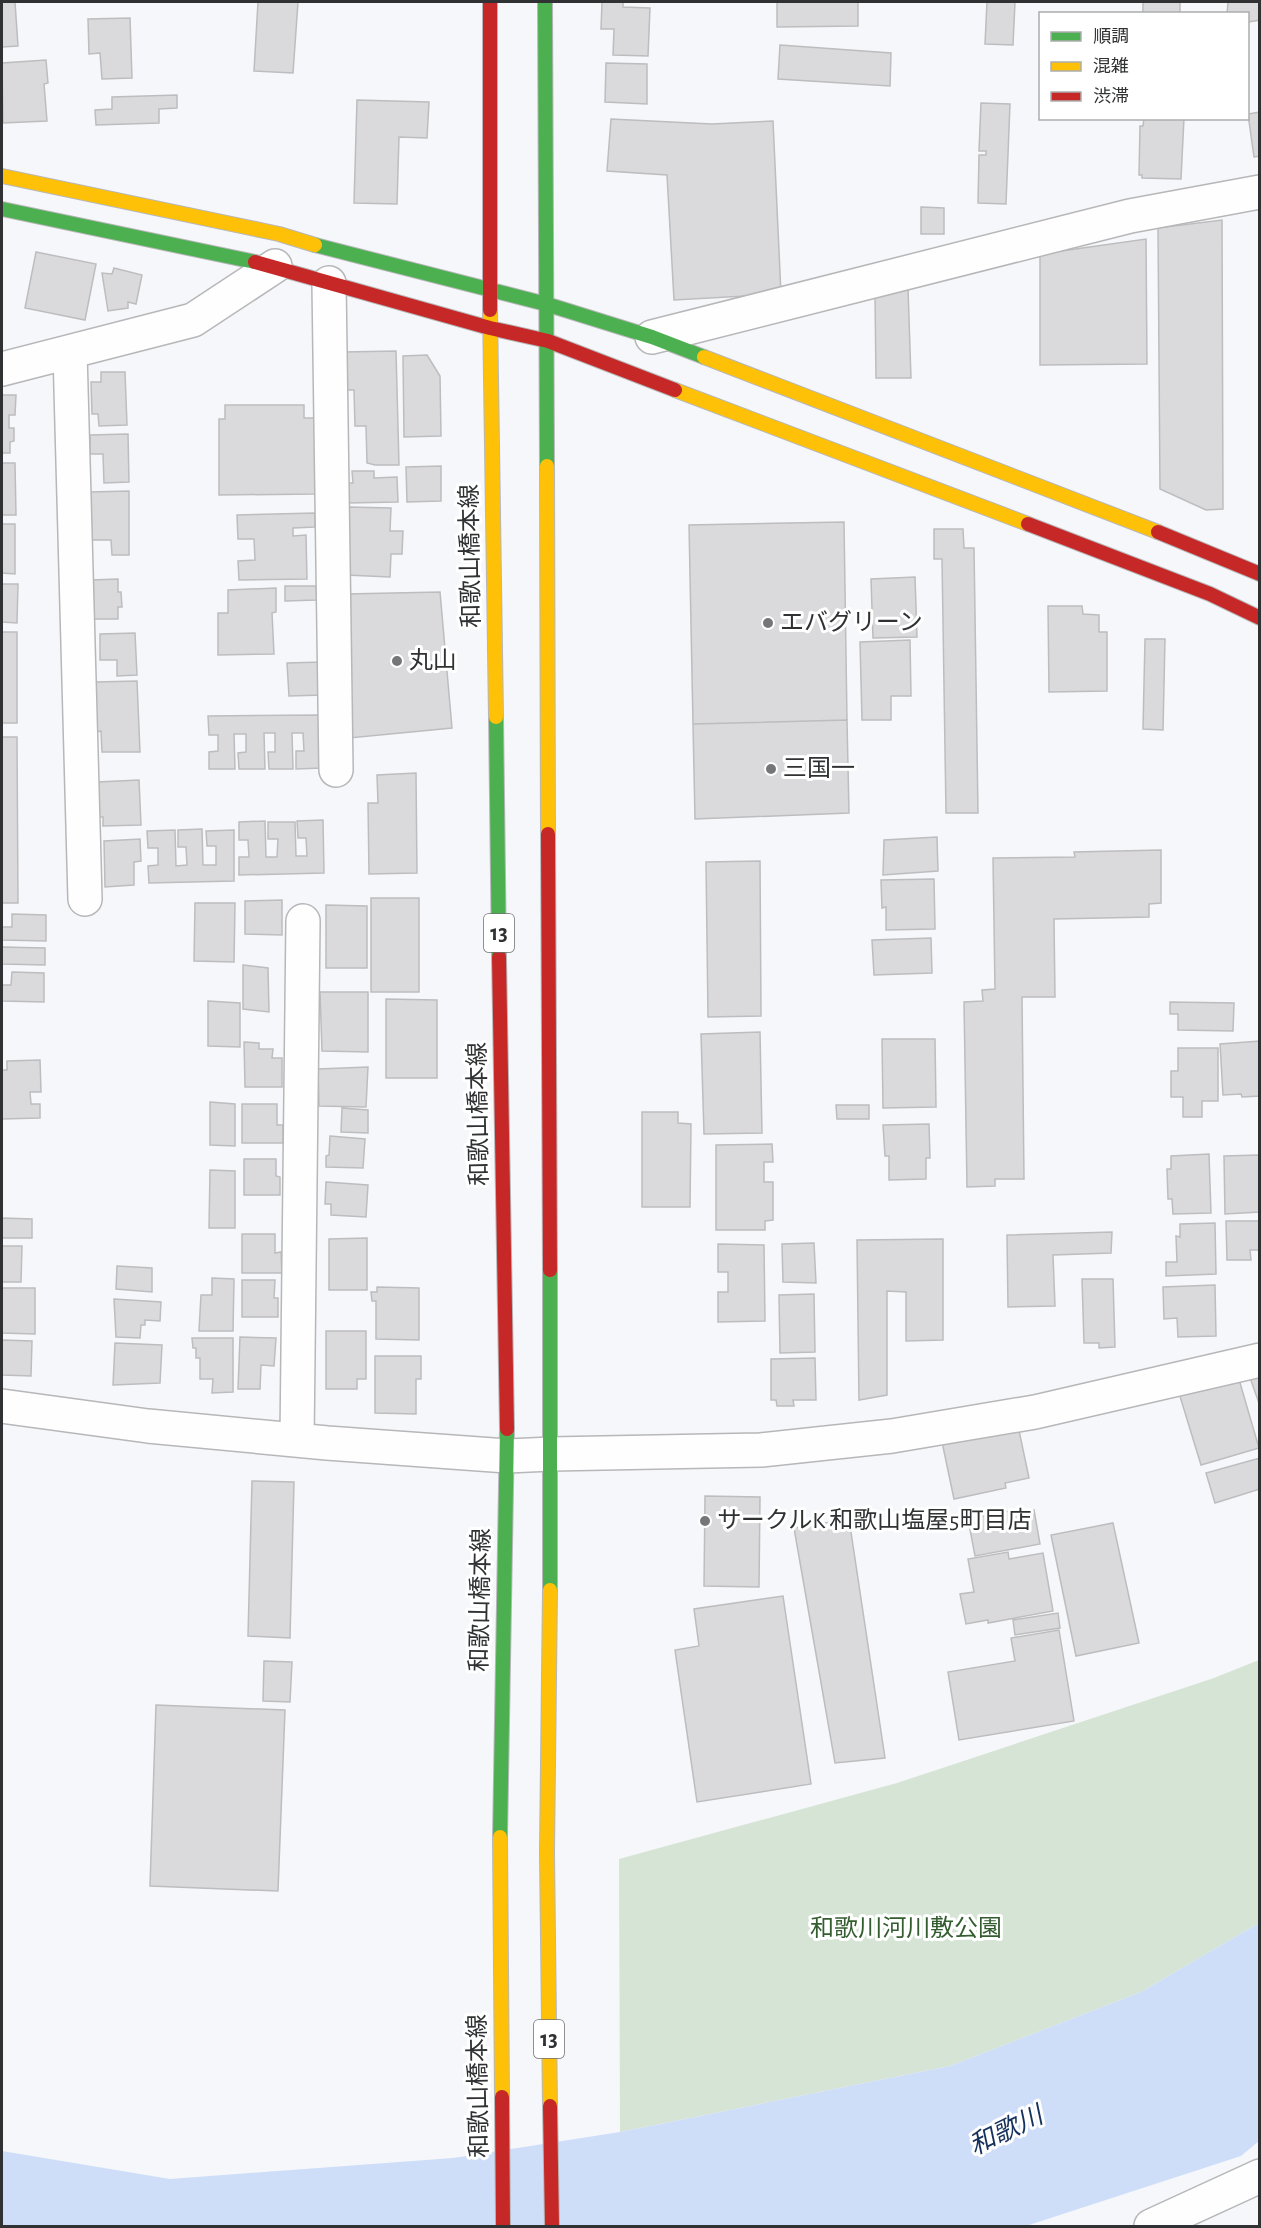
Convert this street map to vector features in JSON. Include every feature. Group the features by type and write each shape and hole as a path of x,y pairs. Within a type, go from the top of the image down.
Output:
{"main road":[{"name":"和歌山橋本線","path":"490,2 490,328 507,1456 499,1865 503,2226"},
{"name":"13","path":"545,2 551,1454 547,1852 552,2226"},
{"path":"2,176 279,234 546,304 652,337 1211,552 1260,574"},
{"path":"2,209 275,266 490,328 548,341 1210,594 1260,618"}],"street":[{"path":"652,337 1130,216 1260,192"},
{"path":"2,369 193,320 275,266"},
{"path":"329,283 336,770"},
{"path":"70,352 85,898"},
{"path":"297,1440 303,921"},
{"path":"2,1406 148,1426 507,1456 761,1450 892,1436 1035,1412 1260,1360"},
{"path":"1151,2226 1260,2176"}],"green space":[{"name":"和歌川河川敷公園","path":"1259,1660 1259,1923 1141,1992 950,2066 620,2132 619,1859 897,1783 1214,1678"}],"water":[{"name":"和歌川","path":"1259,1923 1259,2141 1241,2156 1026,2226 2,2226 2,2151 170,2179 453,2158 620,2132 950,2066 1141,1992"}],"building":[{"path":"2,2 15,2 18,46 2,47"},
{"path":"258,2 298,2 293,73 254,71"},
{"path":"602,2 623,2 623,7 650,8 648,56 613,55 614,29 601,29"},
{"path":"777,2 858,2 858,26 777,27"},
{"path":"987,2 1015,2 1013,45 985,44"},
{"path":"1143,2 1180,2 1180,12 1143,12"},
{"path":"1228,2 1260,2 1260,20 1249,22 1249,12 1227,12"},
{"path":"130,18 132,78 102,79 100,53 89,54 88,19"},
{"path":"780,45 891,53 890,86 778,79"},
{"path":"46,60 48,83 44,84 47,121 3,123 2,63"},
{"path":"606,63 647,64 647,104 605,102"},
{"path":"177,95 177,108 159,109 159,123 96,125 95,110 112,109 112,97"},
{"path":"357,100 429,102 427,138 399,137 397,204 354,203"},
{"path":"981,103 1010,104 1006,204 978,203 979,155 986,155 986,151 979,151"},
{"path":"1260,112 1260,156 1254,157 1249,114"},
{"path":"611,119 712,124 773,121 781,294 674,300 667,175 607,171"},
{"path":"1144,120 1184,120 1181,179 1142,178 1142,175 1139,175 1140,126 1143,126"},
{"path":"921,207 944,208 944,234 921,234"},
{"path":"1222,220 1223,509 1206,510 1160,489 1158,228"},
{"path":"1146,239 1147,364 1040,365 1040,254"},
{"path":"36,252 96,264 85,320 25,308"},
{"path":"114,268 142,275 136,304 128,302 128,308 108,311 102,273 112,274"},
{"path":"908,288 911,378 876,378 875,295"},
{"path":"396,351 399,465 375,465 367,463 366,426 355,426 354,390 346,390 344,352"},
{"path":"427,355 440,376 441,436 404,437 403,356"},
{"path":"101,372 125,372 127,425 99,426 98,414 92,414 91,382 101,382"},
{"path":"2,395 16,395 15,415 9,415 9,428 14,428 14,441 10,442 10,453 2,453"},
{"path":"225,405 304,405 304,418 316,418 316,494 219,495 219,419 225,419"},
{"path":"128,434 129,482 104,483 103,454 90,454 90,435"},
{"path":"2,463 15,463 16,515 2,515"},
{"path":"441,466 441,501 407,502 406,467"},
{"path":"352,471 374,471 374,478 397,477 398,502 348,503 347,483 353,483"},
{"path":"129,491 129,555 112,555 111,540 91,540 90,492"},
{"path":"348,507 391,508 390,531 403,531 402,554 391,554 390,577 346,575"},
{"path":"315,513 315,527 293,528 293,536 306,535 307,579 239,580 238,561 255,560 254,539 238,539 237,515"},
{"name":"エバグリーン","path":"844,522 847,720 693,724 689,525"},
{"path":"2,524 15,524 15,574 2,573"},
{"path":"934,529 963,529 964,548 974,548 978,813 946,813 942,559 934,559"},
{"path":"915,577 917,637 873,638 871,579"},
{"path":"118,579 118,592 121,592 122,607 118,607 118,619 92,619 91,580"},
{"path":"2,584 18,584 17,623 2,622"},
{"path":"285,586 316,586 317,600 285,601"},
{"path":"276,588 276,612 272,613 274,654 218,655 218,613 228,613 228,590"},
{"name":"丸山","path":"440,592 452,728 349,738 346,594"},
{"path":"1048,606 1082,606 1083,614 1099,615 1099,632 1107,632 1107,691 1049,692"},
{"path":"2,632 17,632 17,723 2,723"},
{"path":"135,633 137,675 117,676 117,660 100,660 100,634"},
{"path":"1145,639 1165,639 1163,730 1143,729"},
{"path":"910,640 911,696 891,696 891,720 862,720 860,642"},
{"path":"323,662 324,695 289,696 287,663"},
{"path":"137,681 140,752 102,752 101,731 97,732 95,682"},
{"path":"321,715 322,768 296,769 296,751 304,751 303,733 292,733 293,769 269,769 268,752 275,752 275,733 264,733 265,769 239,769 238,753 246,752 246,734 234,734 235,769 209,769 209,752 218,751 218,735 209,735 208,716"},
{"name":"三国一","path":"847,720 849,813 695,819 693,724"},
{"path":"2,737 17,737 18,903 2,903"},
{"path":"416,773 417,873 369,874 368,803 378,803 377,775"},
{"path":"139,780 141,825 103,826 103,817 99,817 97,782"},
{"path":"323,820 324,873 239,875 239,857 249,857 248,840 239,840 239,822 265,821 266,857 277,857 278,839 268,839 268,822 295,822 296,856 307,856 306,838 298,838 297,821"},
{"path":"202,829 203,865 216,865 216,846 207,846 206,831 234,830 234,881 149,883 148,866 158,865 158,848 148,848 147,831 175,830 176,866 187,865 186,847 178,847 178,830"},
{"path":"937,837 938,871 883,875 884,840"},
{"path":"140,839 141,861 134,862 134,885 105,887 104,841"},
{"path":"1161,850 1161,903 1149,904 1149,917 1054,919 1055,997 1022,997 1024,1179 995,1179 995,1186 967,1187 964,1002 983,1001 982,990 995,989 993,858 1075,857 1074,852"},
{"path":"760,861 761,1016 708,1017 706,862"},
{"path":"934,879 935,929 886,930 886,907 882,908 881,880"},
{"path":"371,898 419,898 419,992 371,992"},
{"path":"282,900 282,935 245,934 245,901"},
{"path":"195,903 235,903 234,962 194,961"},
{"path":"326,905 367,906 367,968 326,968"},
{"path":"12,914 46,915 46,941 2,940 2,927 12,927"},
{"path":"931,938 932,973 874,975 872,940"},
{"path":"2,947 45,948 45,965 2,964"},
{"path":"243,965 268,968 269,1012 243,1009"},
{"path":"12,972 44,973 44,1002 2,1001 2,985 11,985"},
{"path":"320,992 368,992 368,1052 322,1051"},
{"path":"386,999 437,1000 437,1078 386,1078"},
{"path":"208,1001 240,1003 240,1047 208,1046"},
{"path":"1170,1002 1234,1003 1233,1031 1178,1030 1178,1014 1170,1014"},
{"path":"760,1032 762,1133 704,1134 701,1034"},
{"path":"882,1039 935,1039 936,1107 883,1108"},
{"path":"1260,1041 1260,1096 1223,1095 1220,1044"},
{"path":"244,1042 259,1043 259,1049 273,1049 272,1058 282,1058 282,1087 245,1087"},
{"path":"1178,1048 1218,1048 1218,1101 1202,1101 1202,1117 1183,1117 1183,1097 1171,1097 1171,1071 1178,1071"},
{"path":"40,1060 41,1092 30,1092 31,1104 40,1104 40,1118 2,1119 2,1070 7,1070 7,1061"},
{"path":"368,1067 366,1107 319,1106 318,1069"},
{"path":"210,1102 235,1104 235,1146 210,1145"},
{"path":"242,1104 277,1104 277,1125 283,1125 283,1143 242,1143"},
{"path":"836,1105 869,1105 869,1119 837,1119"},
{"path":"342,1108 368,1110 368,1133 341,1132"},
{"path":"642,1112 678,1112 678,1123 691,1124 690,1207 642,1207"},
{"path":"929,1124 930,1158 926,1158 926,1179 889,1180 889,1156 885,1156 883,1125"},
{"path":"330,1136 365,1139 363,1168 326,1167"},
{"path":"772,1144 773,1162 764,1162 764,1182 773,1182 773,1220 765,1221 765,1230 716,1230 716,1145"},
{"path":"1209,1154 1211,1213 1173,1214 1172,1199 1168,1199 1167,1169 1171,1169 1171,1156"},
{"path":"1259,1155 1260,1212 1225,1214 1224,1156"},
{"path":"244,1159 276,1159 276,1176 280,1177 280,1195 244,1195"},
{"path":"210,1170 235,1171 235,1228 209,1228"},
{"path":"326,1182 368,1185 366,1217 331,1215 331,1204 325,1204"},
{"path":"2,1218 32,1219 32,1238 2,1238"},
{"path":"1226,1221 1260,1221 1260,1250 1250,1250 1251,1260 1227,1260"},
{"path":"1215,1223 1216,1274 1166,1276 1166,1262 1177,1262 1176,1236 1180,1237 1180,1224"},
{"path":"1112,1232 1111,1253 1053,1255 1055,1306 1008,1307 1007,1235"},
{"path":"242,1234 275,1234 275,1253 281,1252 282,1273 242,1273"},
{"path":"367,1238 367,1290 329,1290 329,1239"},
{"path":"943,1239 943,1340 906,1341 906,1292 887,1291 887,1395 859,1400 857,1240"},
{"path":"814,1243 816,1283 783,1282 782,1244"},
{"path":"718,1244 764,1245 765,1321 718,1322 718,1292 728,1292 728,1272 718,1272"},
{"path":"2,1246 22,1246 21,1282 2,1282"},
{"path":"117,1266 152,1268 152,1292 116,1289"},
{"path":"212,1278 234,1279 233,1331 199,1331 201,1295 212,1295"},
{"path":"1082,1279 1113,1279 1115,1347 1099,1348 1099,1343 1084,1343"},
{"path":"242,1280 275,1280 274,1298 278,1298 278,1317 242,1317"},
{"path":"1215,1285 1216,1336 1178,1337 1177,1318 1164,1319 1163,1287"},
{"path":"377,1287 419,1288 419,1340 376,1339 376,1301 372,1301 371,1292 377,1292"},
{"path":"2,1288 35,1288 35,1334 2,1333"},
{"path":"814,1294 815,1352 780,1353 779,1295"},
{"path":"114,1299 161,1302 160,1321 145,1320 145,1325 141,1325 140,1338 116,1337"},
{"path":"326,1331 366,1331 366,1379 357,1379 357,1389 326,1389"},
{"path":"240,1337 276,1338 274,1366 261,1365 260,1389 238,1389"},
{"path":"192,1338 233,1338 233,1392 212,1393 213,1379 200,1379 200,1358 196,1358 196,1348 193,1348"},
{"path":"2,1340 32,1341 31,1376 2,1375"},
{"path":"115,1343 162,1345 160,1383 113,1385"},
{"path":"375,1356 421,1356 421,1379 416,1379 416,1414 375,1413"},
{"path":"815,1358 816,1400 793,1400 794,1406 777,1406 776,1400 771,1400 771,1359"},
{"path":"1260,1369 1260,1406 1248,1372"},
{"path":"1238,1376 1259,1448 1201,1465 1179,1393"},
{"path":"1017,1421 1029,1478 1005,1483 1006,1488 954,1499 942,1442"},
{"path":"1260,1458 1260,1489 1215,1503 1206,1473"},
{"path":"252,1481 294,1482 290,1638 248,1636"},
{"path":"705,1496 760,1497 759,1587 704,1586"},
{"path":"1019,1509 1019,1513 1034,1510 1040,1544 975,1556 968,1519"},
{"path":"849,1519 885,1758 835,1763 794,1528"},
{"path":"1113,1523 1139,1643 1076,1656 1051,1535"},
{"path":"1008,1552 1009,1559 1043,1553 1053,1611 988,1623 988,1620 966,1624 960,1594 974,1592 968,1559"},
{"path":"783,1596 811,1784 697,1802 675,1650 699,1646 694,1609"},
{"path":"1058,1613 1060,1628 1015,1635 1013,1620"},
{"path":"1059,1630 1074,1721 959,1740 948,1672 1015,1661 1011,1638"},
{"path":"264,1661 292,1662 290,1702 263,1701"},
{"path":"156,1705 285,1710 278,1891 150,1886"}],"traffic: fast":[{"path":"545,2 547,466"},
{"path":"2,209 255,262"},
{"path":"315,245 546,304 652,337 704,357"},
{"path":"496,717 499,957"},
{"path":"550,1270 550,1590"},
{"path":"500,1837 507,1429"}],"traffic: slow":[{"path":"2,176 279,234 315,245"},
{"path":"490,310 496,717"},
{"path":"704,357 1158,532"},
{"path":"675,390 1028,524"},
{"path":"547,466 548,834"},
{"path":"550,1590 547,1852 550,2106"},
{"path":"500,1837 502,2097"}],"traffic: jam":[{"path":"490,2 490,310"},
{"path":"255,262 490,328 548,341 675,390"},
{"path":"1028,524 1210,594 1260,618"},
{"path":"1158,532 1260,574"},
{"path":"548,834 550,1270"},
{"path":"499,957 507,1429"},
{"path":"502,2097 503,2226"},
{"path":"550,2106 552,2226"}],"place":[{"name":"エバグリーン","path":"768,623"},
{"name":"丸山","path":"397,661"},
{"name":"三国一","path":"771,769"},
{"name":"サークルK 和歌山塩屋5町目店","path":"705,1521"}]}
